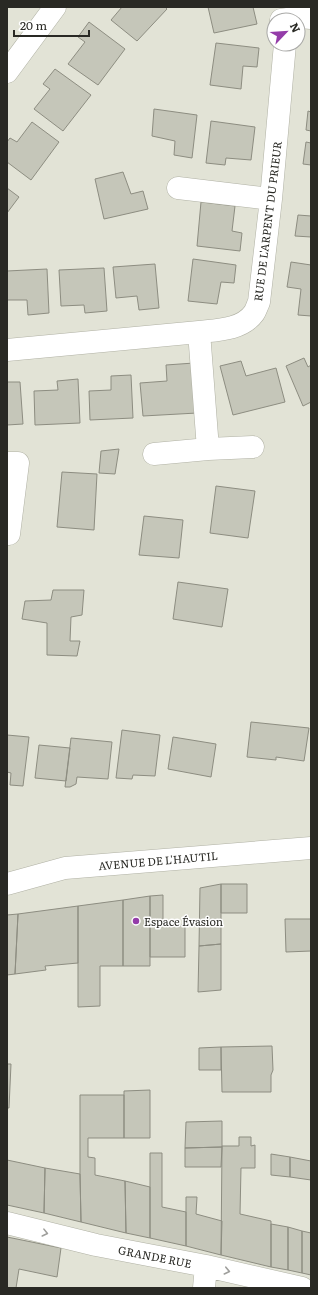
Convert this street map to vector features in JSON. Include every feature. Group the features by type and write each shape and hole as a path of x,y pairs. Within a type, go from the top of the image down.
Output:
{"street":[{"path":"7,72 55,7"},
{"name":"RUE DE L'ARPENT DU PRIEUR","path":"7,350 229,328 242,323 253,314 259,302 271,199 283,52"},
{"path":"178,188 271,199"},
{"path":"199,332 208,449"},
{"path":"154,454 253,447"},
{"path":"7,463 18,463 9,534"},
{"name":"AVENUE DE L'HAUTIL","path":"7,884 65,868 311,848"},
{"name":"GRANDE RUE","path":"7,1223 96,1245 206,1266 302,1288"},
{"path":"204,1288 206,1266"}],"building":[{"path":"122,7 165,7 167,9 137,41 111,20"},
{"path":"208,7 253,7 257,24 214,33"},
{"path":"89,22 125,49 98,85 68,64 85,42 78,37"},
{"path":"216,43 259,48 257,67 243,66 241,89 210,85"},
{"path":"55,69 91,95 63,131 34,109 50,89 43,84"},
{"path":"154,109 197,115 192,158 174,155 175,141 152,136"},
{"path":"308,111 311,112 311,131 306,130"},
{"path":"211,121 255,127 251,160 226,158 225,165 206,163"},
{"path":"32,122 59,142 31,180 7,162 7,142 10,138 17,142"},
{"path":"306,142 311,143 311,165 303,164"},
{"path":"123,172 131,194 143,191 148,209 104,219 95,179"},
{"path":"7,188 19,197 7,213"},
{"path":"201,202 235,206 232,231 242,233 240,251 197,246"},
{"path":"298,215 311,216 311,237 295,236"},
{"path":"193,259 236,265 234,283 221,282 217,304 188,301"},
{"path":"291,262 311,265 311,316 298,315 301,289 287,287"},
{"path":"155,264 159,308 139,310 137,296 116,298 113,267"},
{"path":"104,268 107,311 85,313 84,305 61,306 59,270"},
{"path":"47,269 49,313 28,315 27,300 7,300 7,271"},
{"path":"304,358 308,367 311,365 311,402 303,406 286,366"},
{"path":"241,361 246,376 276,368 285,402 233,415 220,366"},
{"path":"194,363 197,413 143,416 140,383 167,381 166,365"},
{"path":"131,375 133,418 90,420 89,391 111,390 111,376"},
{"path":"78,379 80,423 35,425 34,391 58,390 57,381"},
{"path":"7,382 20,382 23,424 7,425"},
{"path":"119,449 115,474 99,473 101,451"},
{"path":"62,472 97,474 94,530 57,527"},
{"path":"216,486 255,491 248,538 210,533"},
{"path":"144,516 183,520 179,558 139,555"},
{"path":"178,582 228,589 222,627 173,619"},
{"path":"53,590 84,590 82,615 71,617 70,641 80,641 77,656 47,655 47,623 22,619 25,601 51,600"},
{"path":"251,722 309,728 304,761 276,757 276,760 247,757"},
{"path":"122,730 160,735 155,776 133,775 132,779 116,778"},
{"path":"7,735 29,737 23,786 10,785 11,773 7,772"},
{"path":"173,737 216,744 211,777 168,769"},
{"path":"71,738 112,742 108,779 77,777 76,784 70,787 65,787"},
{"path":"39,745 70,748 66,781 35,778"},
{"path":"221,884 221,944 199,946 200,888"},
{"path":"221,884 247,884 247,913 221,913"},
{"path":"163,895 163,923 185,925 185,957 150,957 150,896"},
{"path":"150,896 150,966 123,966 123,900"},
{"path":"123,900 123,966 100,966 100,1006 78,1007 78,906"},
{"path":"78,906 78,963 45,966 46,970 15,974 18,914"},
{"path":"18,914 15,974 7,975 7,915"},
{"path":"285,919 311,919 311,951 286,952"},
{"path":"221,944 221,990 198,992 199,946"},
{"path":"272,1046 273,1070 271,1075 271,1092 222,1092 221,1047"},
{"path":"221,1047 221,1070 199,1070 199,1048"},
{"path":"7,1064 11,1064 9,1108 7,1108"},
{"path":"150,1090 150,1138 124,1138 124,1091"},
{"path":"80,1095 124,1095 124,1138 88,1138 88,1157 95,1158 95,1175 125,1181 126,1233 81,1222"},
{"path":"222,1121 222,1147 185,1148 186,1122"},
{"path":"239,1137 251,1137 251,1146 255,1145 255,1168 241,1168 240,1214 271,1221 271,1267 221,1255 222,1146 239,1146"},
{"path":"222,1147 221,1167 185,1167 185,1148"},
{"path":"150,1153 162,1153 162,1207 186,1212 186,1246 150,1238"},
{"path":"271,1154 290,1157 290,1177 271,1175"},
{"path":"290,1157 311,1161 311,1180 290,1177"},
{"path":"7,1160 45,1168 44,1213 7,1205"},
{"path":"45,1168 80,1174 81,1222 44,1213"},
{"path":"125,1181 150,1187 150,1238 126,1233"},
{"path":"186,1197 197,1197 196,1214 222,1221 221,1255 186,1246"},
{"path":"271,1224 288,1227 288,1270 271,1267"},
{"path":"288,1227 302,1231 302,1273 288,1270"},
{"path":"302,1231 311,1233 311,1275 302,1273"},
{"path":"7,1237 61,1248 57,1277 19,1269 16,1288 7,1288"}],"place":[{"name":"Espace Évasion","path":"136,921"}]}
